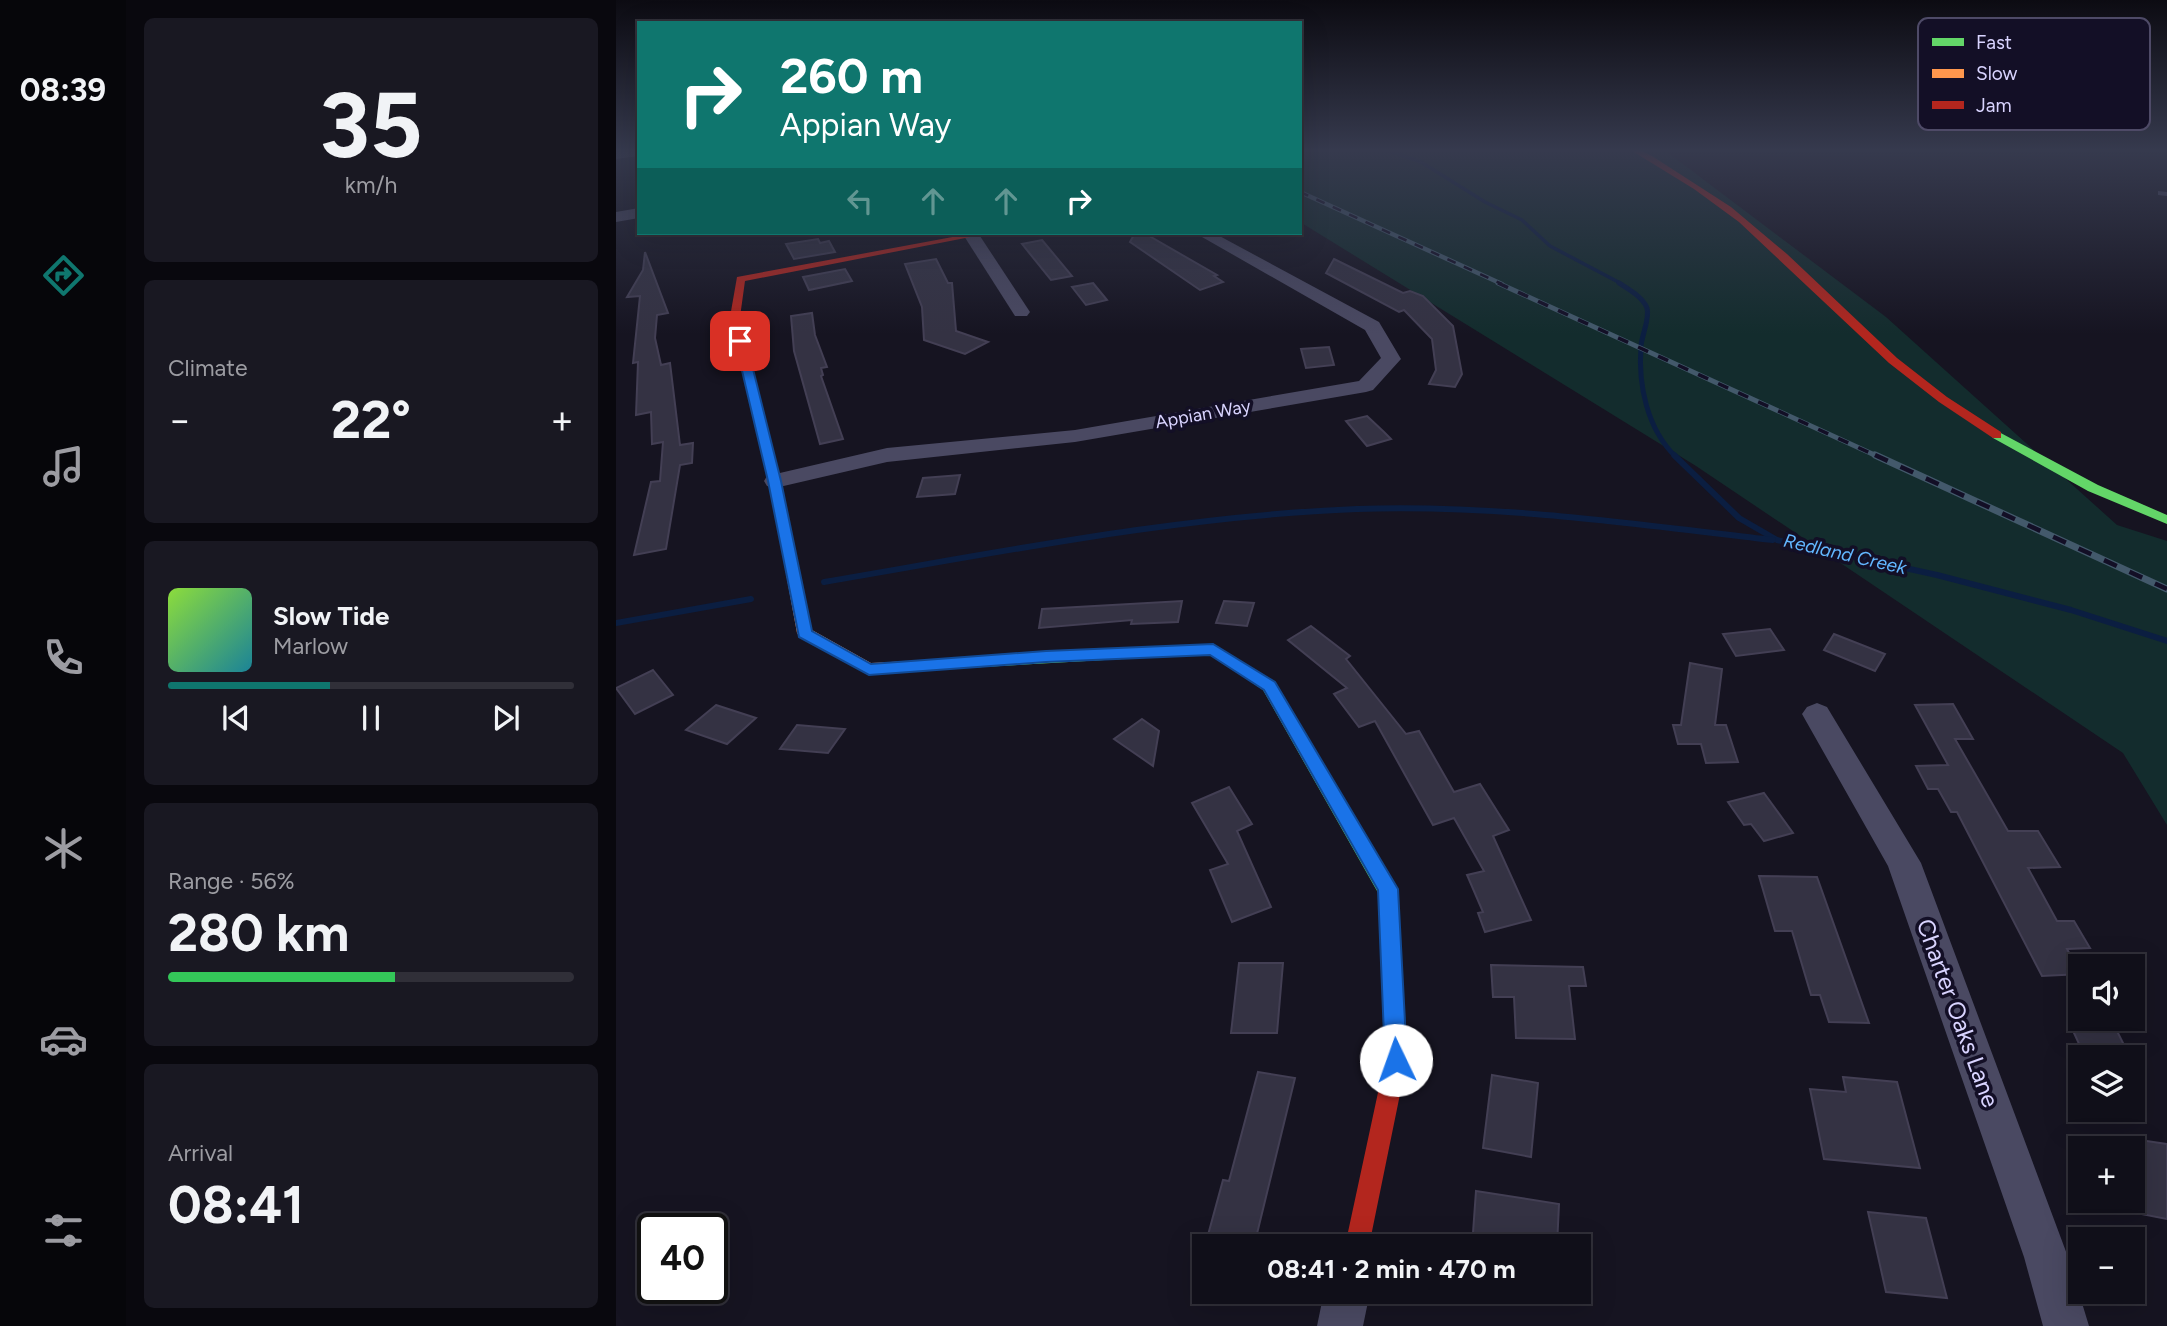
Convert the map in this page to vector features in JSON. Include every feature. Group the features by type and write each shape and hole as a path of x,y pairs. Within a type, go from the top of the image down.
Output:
{"street":[{"path":"1729,211 1772,244 1885,355 1931,392 1983,428 2071,477 2167,520"},
{"path":"1756,211 1766,218"},
{"path":"616,217 637,213"},
{"path":"974,235 740,279 735,317 775,481 805,634 869,669 1213,649 1269,686 1388,889 1396,1060 1360,1234"},
{"path":"980,235 1021,312"},
{"name":"Appian Way","path":"775,481 887,455 1074,436 1366,386 1391,359 1372,326 1207,235"},
{"path":"1824,295 1851,292"},
{"name":"Charter Oaks Lane","path":"1817,714 1904,863 2046,1257 2066,1326"},
{"path":"1340,1326 1345,1304"}],"green space":[{"path":"1302,211 1745,211 1886,317 2117,525 2167,541 2167,825 2123,753 1696,466 1302,223"}],"building":[{"path":"1134,235 1147,235 1217,275 1214,276 1223,282 1200,290 1130,242"},
{"path":"818,239 820,243 829,241 835,252 794,259 786,244"},
{"path":"1042,240 1072,276 1051,280 1022,244"},
{"path":"645,252 668,313 657,315 655,338 661,365 670,363 680,445 693,443 692,463 680,465 666,549 634,555 651,482 660,481 663,442 652,444 651,412 636,415 638,362 633,363 640,296 627,297 643,270"},
{"path":"936,259 948,283 952,283 956,331 988,342 965,354 924,340 922,307 905,264"},
{"path":"1334,259 1403,293 1410,291 1423,296 1453,326 1462,374 1455,387 1429,384 1436,370 1432,339 1404,310 1399,312 1326,273"},
{"path":"845,269 852,281 809,290 803,277"},
{"path":"1093,283 1107,300 1086,305 1072,287"},
{"path":"812,313 815,335 827,367 821,368 821,376 843,439 820,444 794,351 791,316"},
{"path":"1329,347 1334,365 1306,368 1301,349"},
{"path":"1367,416 1391,439 1367,446 1346,421"},
{"path":"960,475 955,494 917,497 923,478"},
{"path":"1182,601 1178,622 1131,624 1132,620 1039,628 1042,609"},
{"path":"1224,601 1254,603 1247,626 1216,623"},
{"path":"1311,626 1350,656 1346,659 1406,734 1419,731 1454,792 1480,784 1509,830 1493,836 1531,920 1485,932 1478,913 1483,912 1467,875 1484,871 1454,818 1433,825 1375,721 1359,727 1334,694 1347,688 1288,640"},
{"path":"1770,629 1784,650 1736,656 1723,634"},
{"path":"1834,634 1885,654 1875,671 1824,650"},
{"path":"1690,663 1722,669 1715,725 1726,725 1738,762 1706,763 1701,744 1678,744 1673,725 1681,725"},
{"path":"653,670 673,695 635,714 616,688"},
{"path":"1953,704 1973,739 1955,739 2008,831 2038,831 2060,867 2028,868 2057,921 2074,921 2090,948 2067,949 2070,954 2068,975 2042,976 1957,812 1951,812 1938,789 1928,789 1916,766 1948,765 1915,705"},
{"path":"716,705 756,718 727,744 686,730"},
{"path":"1142,719 1159,731 1153,766 1114,739"},
{"path":"797,725 845,729 828,753 780,749"},
{"path":"1229,787 1252,824 1237,831 1271,907 1232,922 1210,870 1228,864 1192,803"},
{"path":"1764,793 1793,833 1764,841 1751,824 1744,825 1728,802"},
{"path":"1759,876 1817,877 1869,1023 1829,1022 1820,995 1811,995 1792,931 1775,931"},
{"path":"1239,963 1283,963 1277,1033 1231,1033"},
{"path":"1491,965 1583,967 1586,986 1569,986 1575,1039 1516,1038 1514,997 1493,997"},
{"path":"2073,1031 2117,1031 2124,1045 2080,1045"},
{"path":"1258,1072 1295,1078 1257,1234 1208,1234 1223,1180 1229,1181"},
{"path":"1492,1075 1538,1083 1531,1157 1483,1148"},
{"path":"1843,1077 1897,1082 1920,1168 1824,1159 1810,1089 1846,1092"},
{"path":"2145,1141 2167,1144 2167,1219 2141,1214 2145,1213"},
{"path":"1476,1191 1559,1204 1558,1234 1473,1233"},
{"path":"1868,1212 1926,1218 1947,1298 1886,1292"}],"waterway":[{"name":"Redland Creek","path":"1503,211 1522,220 1550,246 1622,284"},
{"name":"Redland Creek","path":"1619,283 1639,297 1647,308 1640,361 1643,391 1651,420 1676,456"},
{"name":"Redland Creek","path":"1676,456 1739,518 1777,540 1937,575 2071,610 2167,641"},
{"path":"824,582 1156,527 1357,509 1513,512 1773,540"},
{"path":"616,623 751,599"}],"railway":[{"path":"1341,211 1502,284"},
{"path":"1498,283 1879,457"},
{"path":"1875,455 2167,589"}],"traffic: fast":[{"path":"1997,435 2093,488 2167,520"},
{"path":"930,665 1213,649 1269,686 1388,892"}],"traffic: slow":[{"path":"737,324 775,481 805,633 869,669 930,665"}],"traffic: jam":[{"path":"1732,211 1784,256 1893,360 1943,400 1997,435"},
{"path":"737,324 735,317 740,279 976,235"},
{"path":"1360,1234 1396,1060 1388,892"}],"route":[{"path":"740,341 775,481 805,634 869,669 1213,649 1269,686 1388,889 1396,1060"}]}
